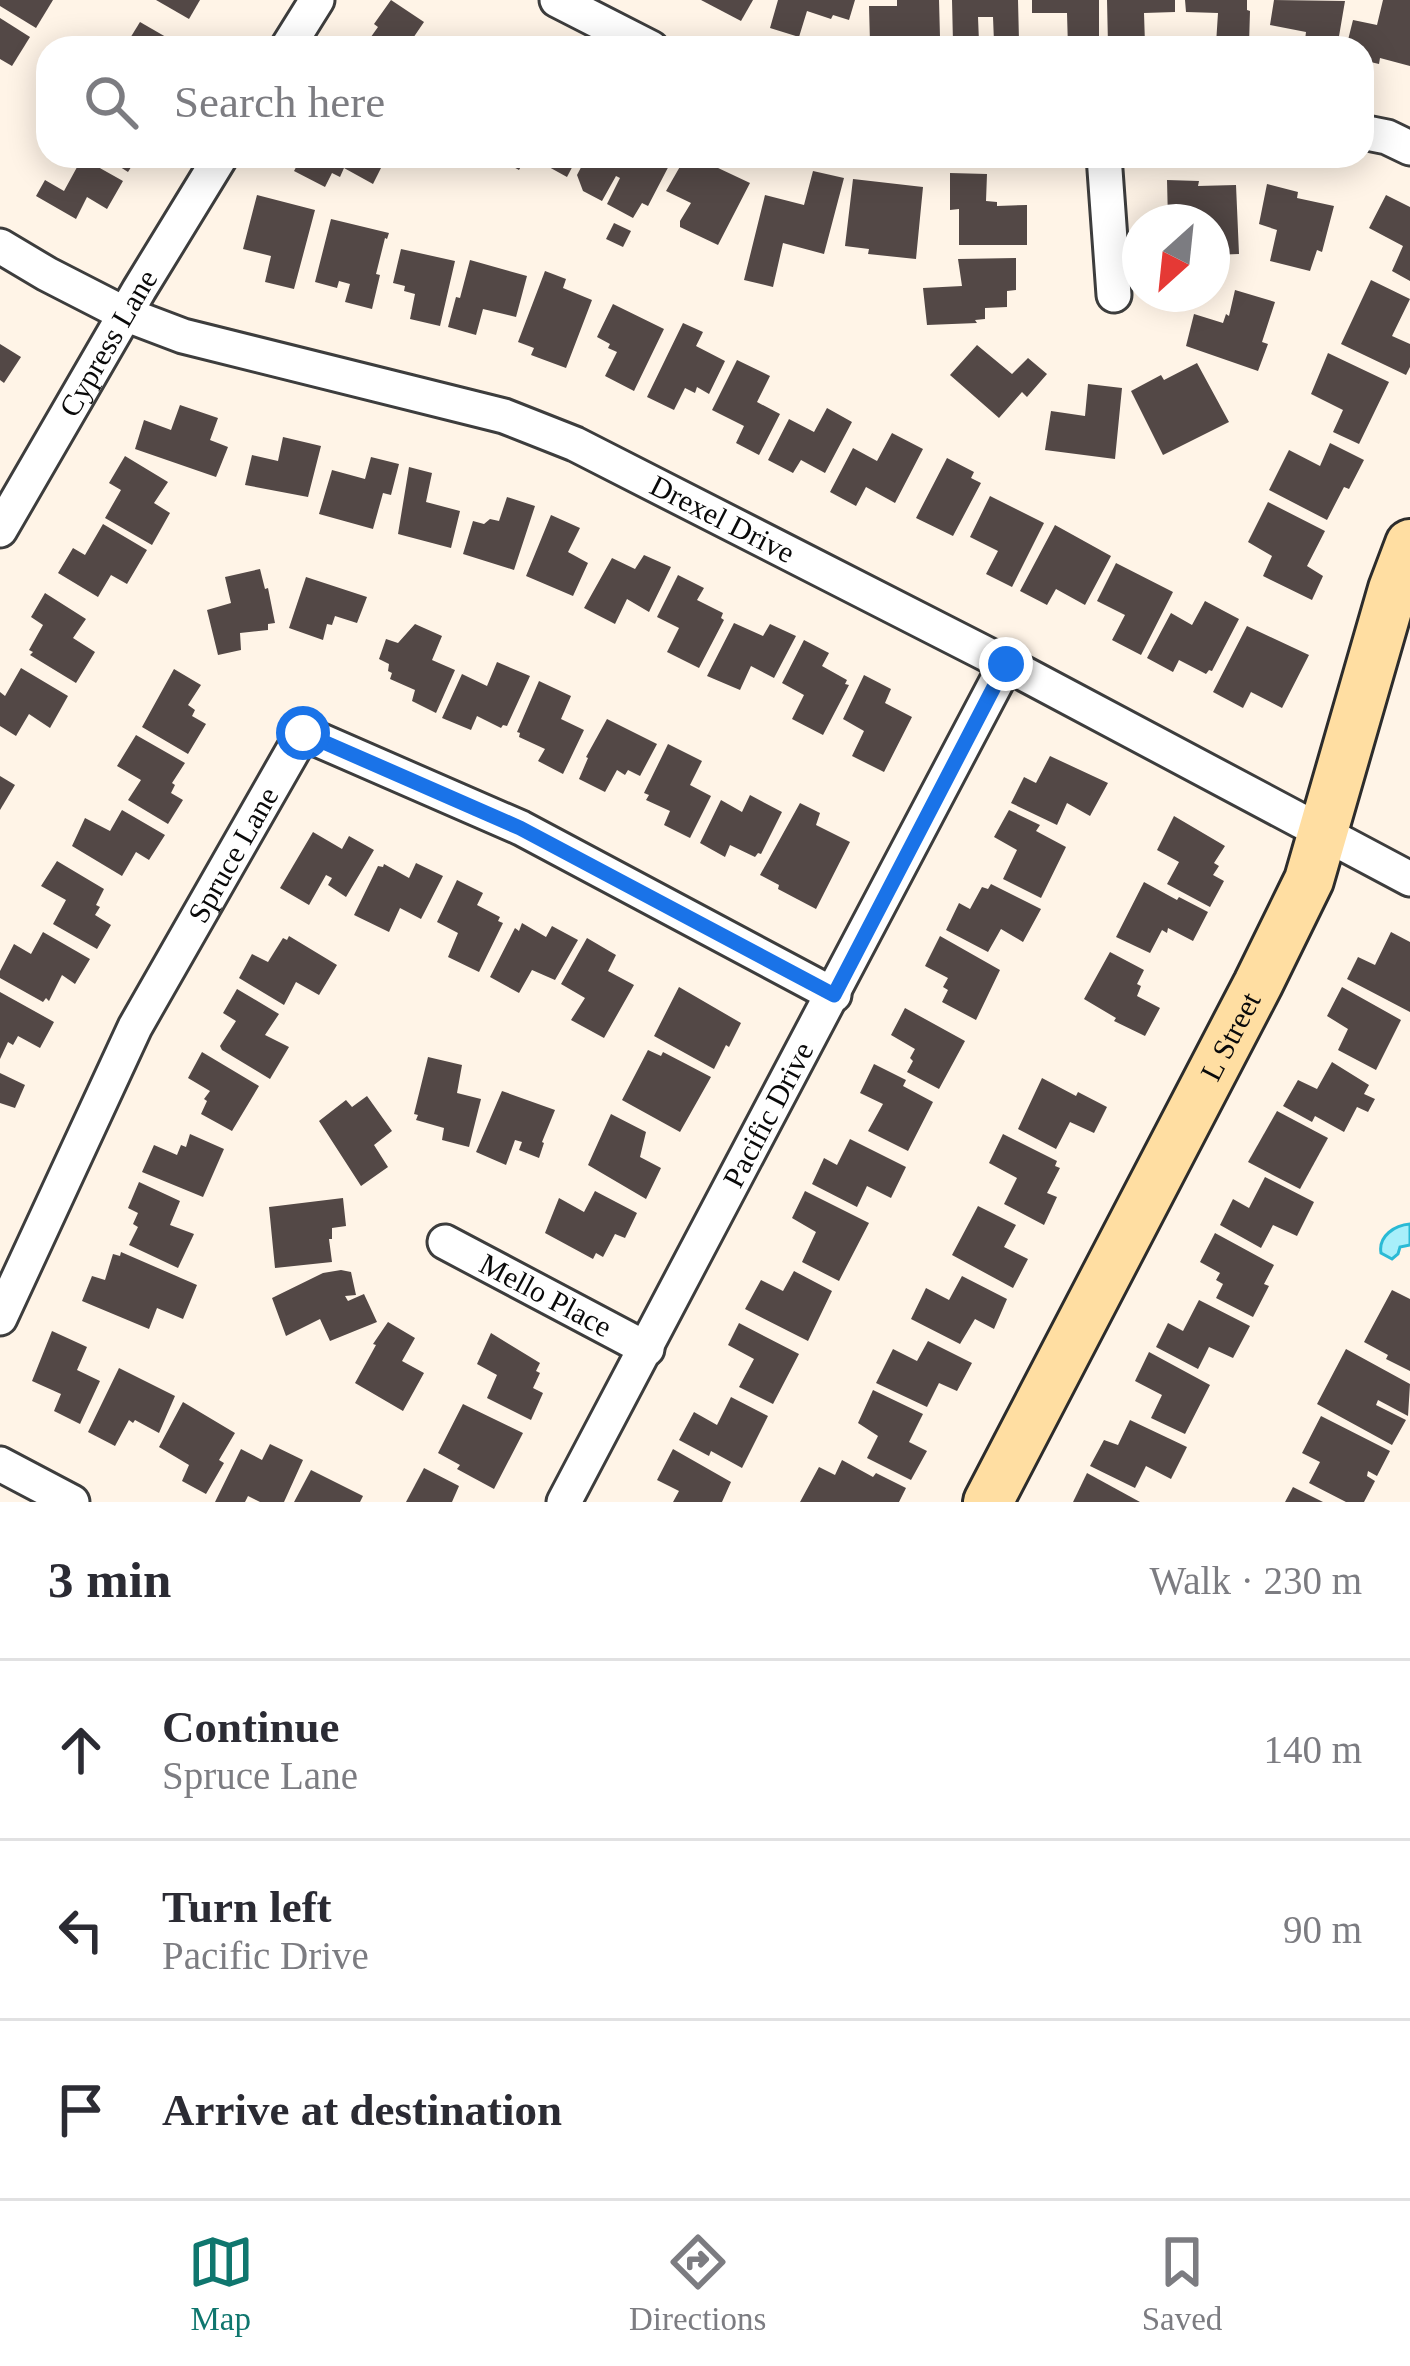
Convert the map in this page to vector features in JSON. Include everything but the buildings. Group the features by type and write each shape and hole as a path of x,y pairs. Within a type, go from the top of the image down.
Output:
{"street":[{"path":"294,36 317,0"},
{"path":"557,0 628,36"},
{"path":"1374,134 1410,148"},
{"name":"Cypress Lane","path":"0,530 214,168"},
{"path":"1105,168 1114,295"},
{"name":"Drexel Drive","path":"0,246 125,314 183,336 504,416 575,444 1410,878"},
{"name":"L Street","path":"988,1502 1309,880 1410,544"},
{"name":"Pacific Drive","path":"564,1502 1006,664"},
{"name":"Spruce Lane","path":"0,1318 136,1027 303,733 520,828 834,995"},
{"name":"Mello Place","path":"445,1242 646,1349"},
{"path":"0,1464 72,1502"}],"water":[{"path":"1410,1224 1410,1245 1400,1247 1392,1259 1381,1253 1389,1232"}],"route":[{"path":"303,733 520,828 834,995 1006,664"}]}
